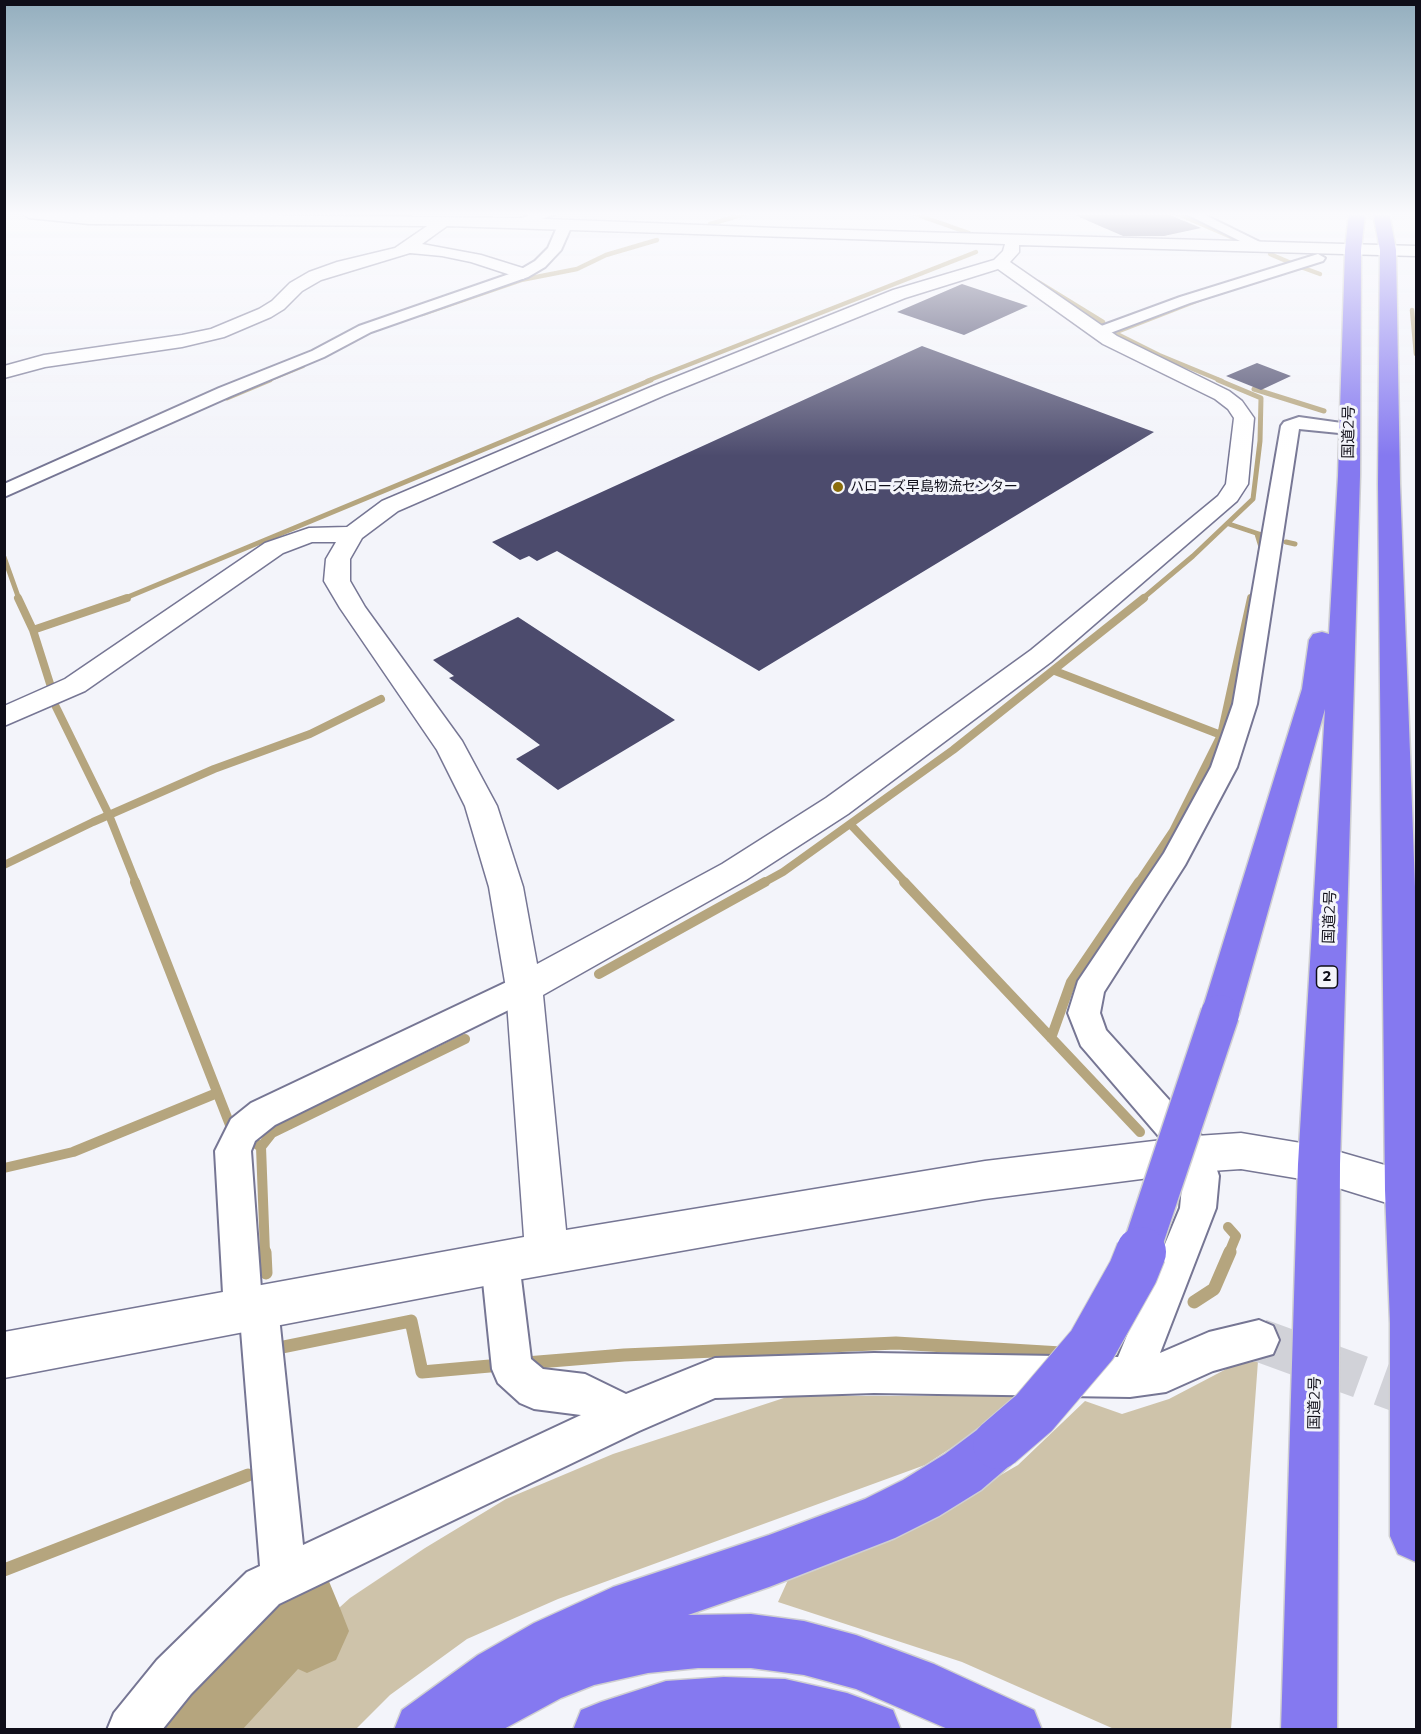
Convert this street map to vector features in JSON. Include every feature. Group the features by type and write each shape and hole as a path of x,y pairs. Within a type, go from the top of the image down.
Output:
{"highway":[{"name":"国道2号","path":"1309,1730 1319,1164 1349,476 1352,294"},
{"path":"1400,294 1389,484 1415,1333 1416,1536"},
{"path":"422,1730 496,1674 553,1642 614,1614 768,1561 877,1520 921,1498 963,1472 1034,1413 1092,1345 1133,1272 1153,1219 1220,1014 1316,689 1335,533 1349,476"},
{"path":"451,1730 494,1702 545,1677 594,1659 648,1646 698,1641 751,1641 804,1648 856,1662 914,1684 1014,1730"},
{"path":"601,1730 666,1709 724,1705 785,1707 847,1721 873,1730"}],"street":[{"path":"4,372 54,360 182,341 217,333 265,314 289,294"},
{"path":"4,491 225,392 318,354 365,329 466,294"},
{"path":"547,1254 524,988 506,887 481,806 451,748 353,608 337,581 338,559 353,534 390,506 658,392 899,294"},
{"path":"285,1578 233,1151 243,1130 263,1114 524,988 734,872 837,806 1041,656 1226,501 1237,484 1244,418 1235,405 1222,395 1099,332 1044,294"},
{"path":"1099,332 1204,294"},
{"path":"1130,1377 1198,1208 1201,1176 1196,1154 1092,1037 1084,1013 1089,990 1175,858 1227,756 1245,704 1290,426 1299,422 1349,429"},
{"path":"4,717 75,685 274,548 309,535 353,534"},
{"path":"4,1355 500,1262 985,1180 1196,1154 1241,1151 1319,1164 1411,1192"},
{"path":"500,1262 511,1362 534,1389 585,1394 624,1416"},
{"path":"131,1730 174,1677 263,1588 624,1416 716,1378 873,1373 1130,1377 1166,1372 1209,1352 1259,1340"}],"shaded area":[{"path":"1258,1361 1231,1729 1114,1729 962,1662 778,1602 788,1580 930,1516 1018,1465 1085,1401 1122,1414 1169,1399 1234,1365"},
{"path":"790,1396 1026,1396 997,1418 925,1465 558,1599 467,1639 390,1695 356,1729 212,1730 248,1690 350,1598 425,1548 506,1499 613,1454"}],"building":[{"path":"939,294 992,294 1028,306 964,335 897,312"},
{"name":"ハローズ早島物流センター","path":"922,346 1154,432 759,671 557,551 537,561 529,556 520,560 492,542"},
{"path":"1257,363 1291,376 1261,390 1226,376"},
{"path":"518,617 675,720 558,790 516,759 540,745 449,678 454,676 433,660"}],"waterway":[{"path":"422,314 480,294"},
{"path":"647,381 869,294"},
{"path":"1057,294 1103,322"},
{"path":"1115,333 1209,296"},
{"path":"1412,310 1416,354"},
{"path":"1115,333 1159,355 1222,381"},
{"path":"266,381 303,366"},
{"path":"227,398 270,380"},
{"path":"123,599 651,380"},
{"path":"1142,599 1193,556 1253,499 1260,441 1261,398 1218,380"},
{"path":"1254,389 1324,411"},
{"path":"1229,524 1262,535"},
{"path":"1257,534 1261,547 1260,553"},
{"path":"1286,542 1295,544"},
{"path":"4,557 19,599"},
{"path":"18,598 33,630"},
{"path":"33,630 127,598"},
{"path":"763,883 783,872 953,750 1144,598"},
{"path":"1221,735 1251,598"},
{"path":"33,630 52,690"},
{"path":"1055,671 1221,735"},
{"path":"109,815 214,769 310,734 381,699"},
{"path":"55,705 109,815"},
{"path":"1138,883 1173,831 1221,735"},
{"path":"4,865 109,815"},
{"path":"109,815 136,883"},
{"path":"850,824 906,883"},
{"path":"135,882 230,1125 236,1129"},
{"path":"599,974 765,882"},
{"path":"904,882 1051,1038"},
{"path":"1051,1038 1071,982 1139,882"},
{"path":"1051,1038 1140,1132"},
{"path":"261,1147 272,1133 465,1039"},
{"path":"4,1168 73,1152 217,1093"},
{"path":"246,1137 261,1147"},
{"path":"261,1147 265,1253"},
{"path":"1228,1227 1236,1236 1229,1253"},
{"path":"265,1252 266,1273"},
{"path":"1194,1302 1214,1289 1230,1252"},
{"path":"273,1349 411,1321 422,1372 501,1365"},
{"path":"526,1363 624,1355 896,1343 1061,1353"},
{"path":"4,1570 248,1475"},
{"path":"296,1588 299,1608"},
{"path":"182,1730 299,1608 307,1631"}],"tunnel":[{"path":"1259,1340 1416,1397"}],"place":[{"name":"ハローズ早島物流センター","path":"838,487"}]}
